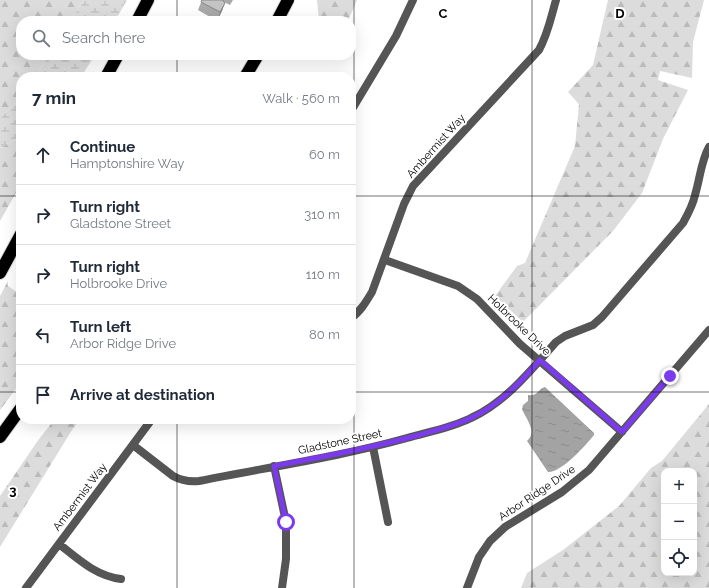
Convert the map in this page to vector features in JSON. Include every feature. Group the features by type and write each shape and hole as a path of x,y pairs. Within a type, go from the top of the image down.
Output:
{"highway":[{"path":"140,16 148,0"},
{"path":"280,16 288,0"},
{"path":"109,72 115,60"},
{"path":"248,72 255,60"},
{"path":"0,273 16,246"},
{"path":"0,437 16,415"}],"street":[{"path":"356,103 396,36 413,0"},
{"name":"Ambermist Way","path":"356,315 372,292 404,204 414,186 539,50 544,40 556,0"},
{"path":"540,360 556,342 565,336 593,325 602,317 683,223 695,196 704,159 709,146"},
{"name":"Holbrooke Drive","path":"384,260 458,286 469,293 477,299 520,344 622,432"},
{"name":"Arbor Ridge Drive","path":"467,588 478,557 490,541 505,527 562,492 589,470 709,330"},
{"name":"Gladstone Street","path":"133,445 173,476 189,482 373,447 451,426 471,418 493,405 509,393 540,360"},
{"name":"Ambermist Way","path":"26,588 148,424"},
{"path":"373,447 388,522"},
{"path":"274,466 286,522 286,559 282,588"},
{"path":"59,544 93,570 110,578 121,579"}],"green space":[{"path":"0,0 84,0 73,16 16,16 16,60 46,60 38,72 16,72 16,102 0,118"},
{"path":"84,0 127,0 118,16 73,16"},
{"path":"317,0 357,0 350,16 319,16"},
{"path":"608,0 704,0 693,42 692,78 660,71 658,80 688,90 663,139 642,193 613,231 523,322 495,296 517,266 525,263 575,146 579,104 568,92 593,65"},
{"path":"46,60 92,60 84,72 38,72"},
{"path":"16,102 16,139 0,148 0,118"},
{"path":"16,139 16,193 0,221 0,148"},
{"path":"8,281 8,286 16,292 16,389 0,410 0,296"},
{"path":"709,404 709,588 521,588 527,573 563,550 619,506 651,468 662,461"},
{"path":"51,424 76,424 0,547 0,496"}],"water":[{"path":"545,387 594,433 594,435 573,458 560,468 548,472 527,441 530,437 531,430 522,409 523,405 528,401 528,395 533,395"}],"building":[{"path":"202,0 223,0 225,3 220,12 201,2"}],"route":[{"path":"286,522 274,466 373,447 451,426 471,418 493,405 509,393 540,360 588,404 622,432 670,376"}]}
